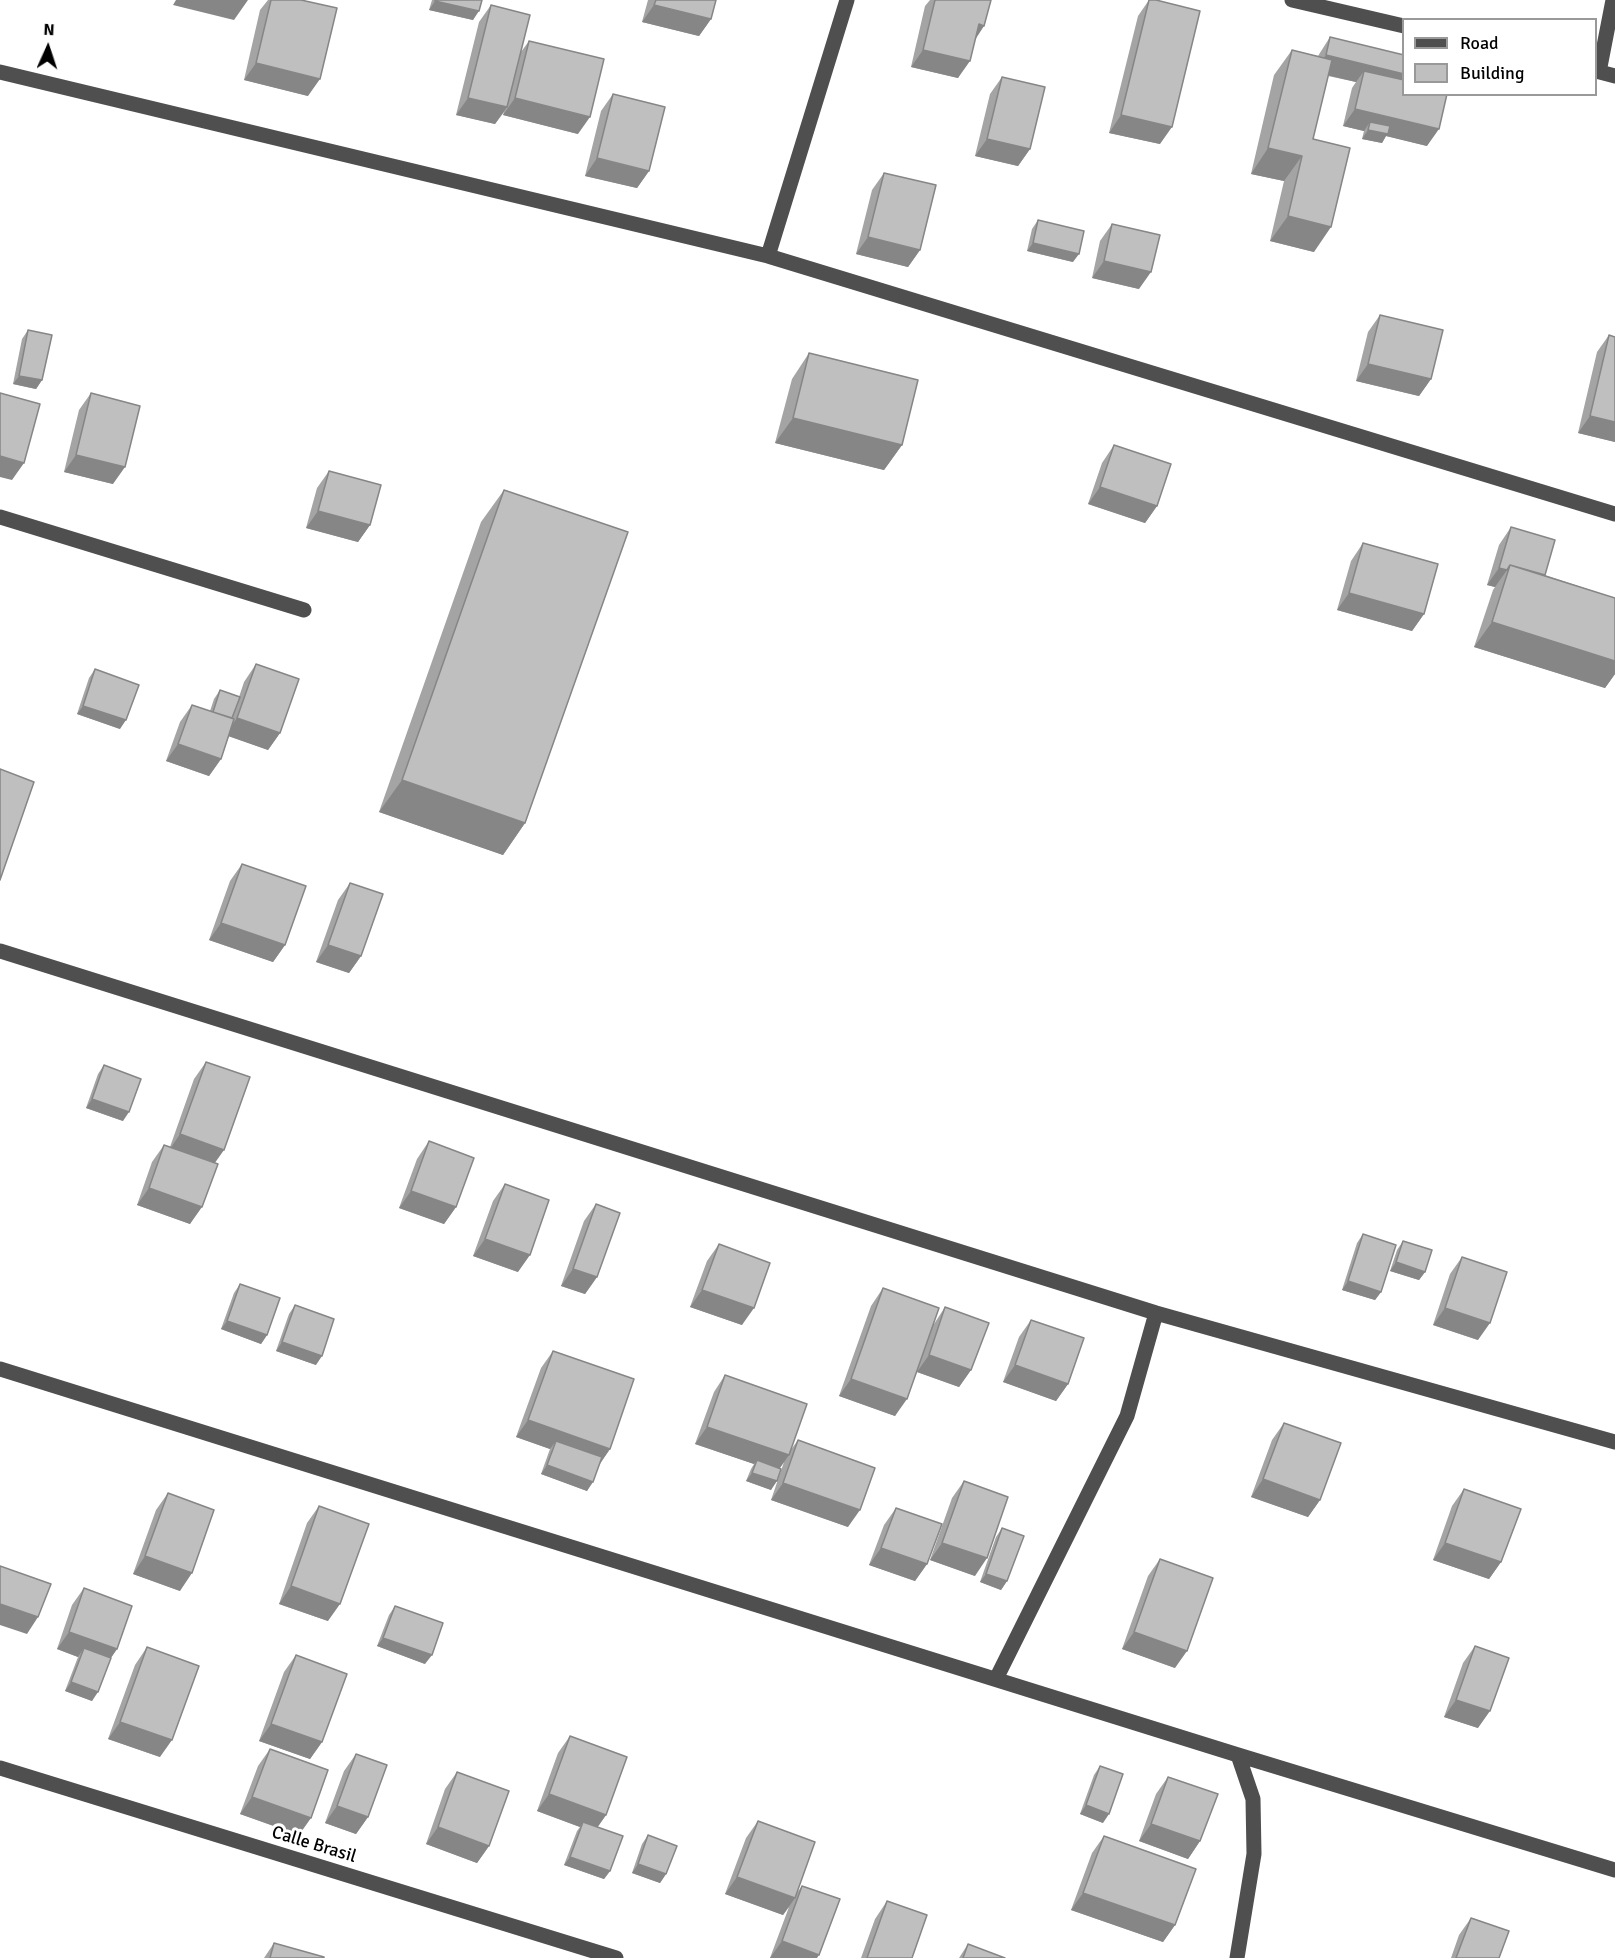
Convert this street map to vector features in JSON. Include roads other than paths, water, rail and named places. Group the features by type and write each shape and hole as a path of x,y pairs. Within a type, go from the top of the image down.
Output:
{"street":[{"path":"768,256 847,0"},
{"path":"1292,0 1402,26"},
{"path":"1612,0 1597,72 1615,76"},
{"path":"0,72 768,256 1615,514"},
{"path":"0,517 304,610"},
{"path":"0,951 1156,1313 1615,1442"},
{"path":"996,1679 1126,1416 1156,1313"},
{"path":"0,1369 1615,1870"},
{"path":"1237,1958 1254,1854 1253,1799 1239,1755"},
{"name":"Calle Brasil","path":"0,1768 616,1958"}]}
